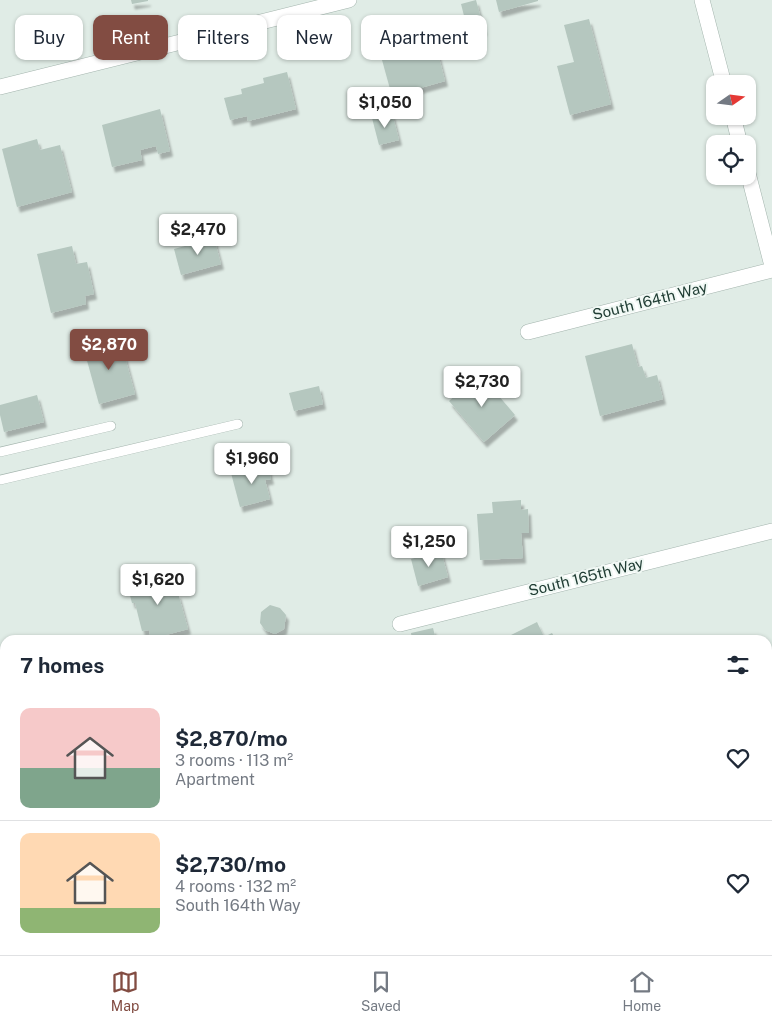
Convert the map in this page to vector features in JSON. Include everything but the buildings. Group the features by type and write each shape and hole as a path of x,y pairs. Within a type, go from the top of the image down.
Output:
{"street":[{"path":"0,87 348,0"},
{"path":"702,0 722,75"},
{"path":"751,185 772,268"},
{"name":"South 164th Way","path":"528,332 772,268"},
{"name":"South 165th Way","path":"400,624 772,531"}],"lane":[{"path":"0,480 238,424"},
{"path":"0,452 111,426"}]}
